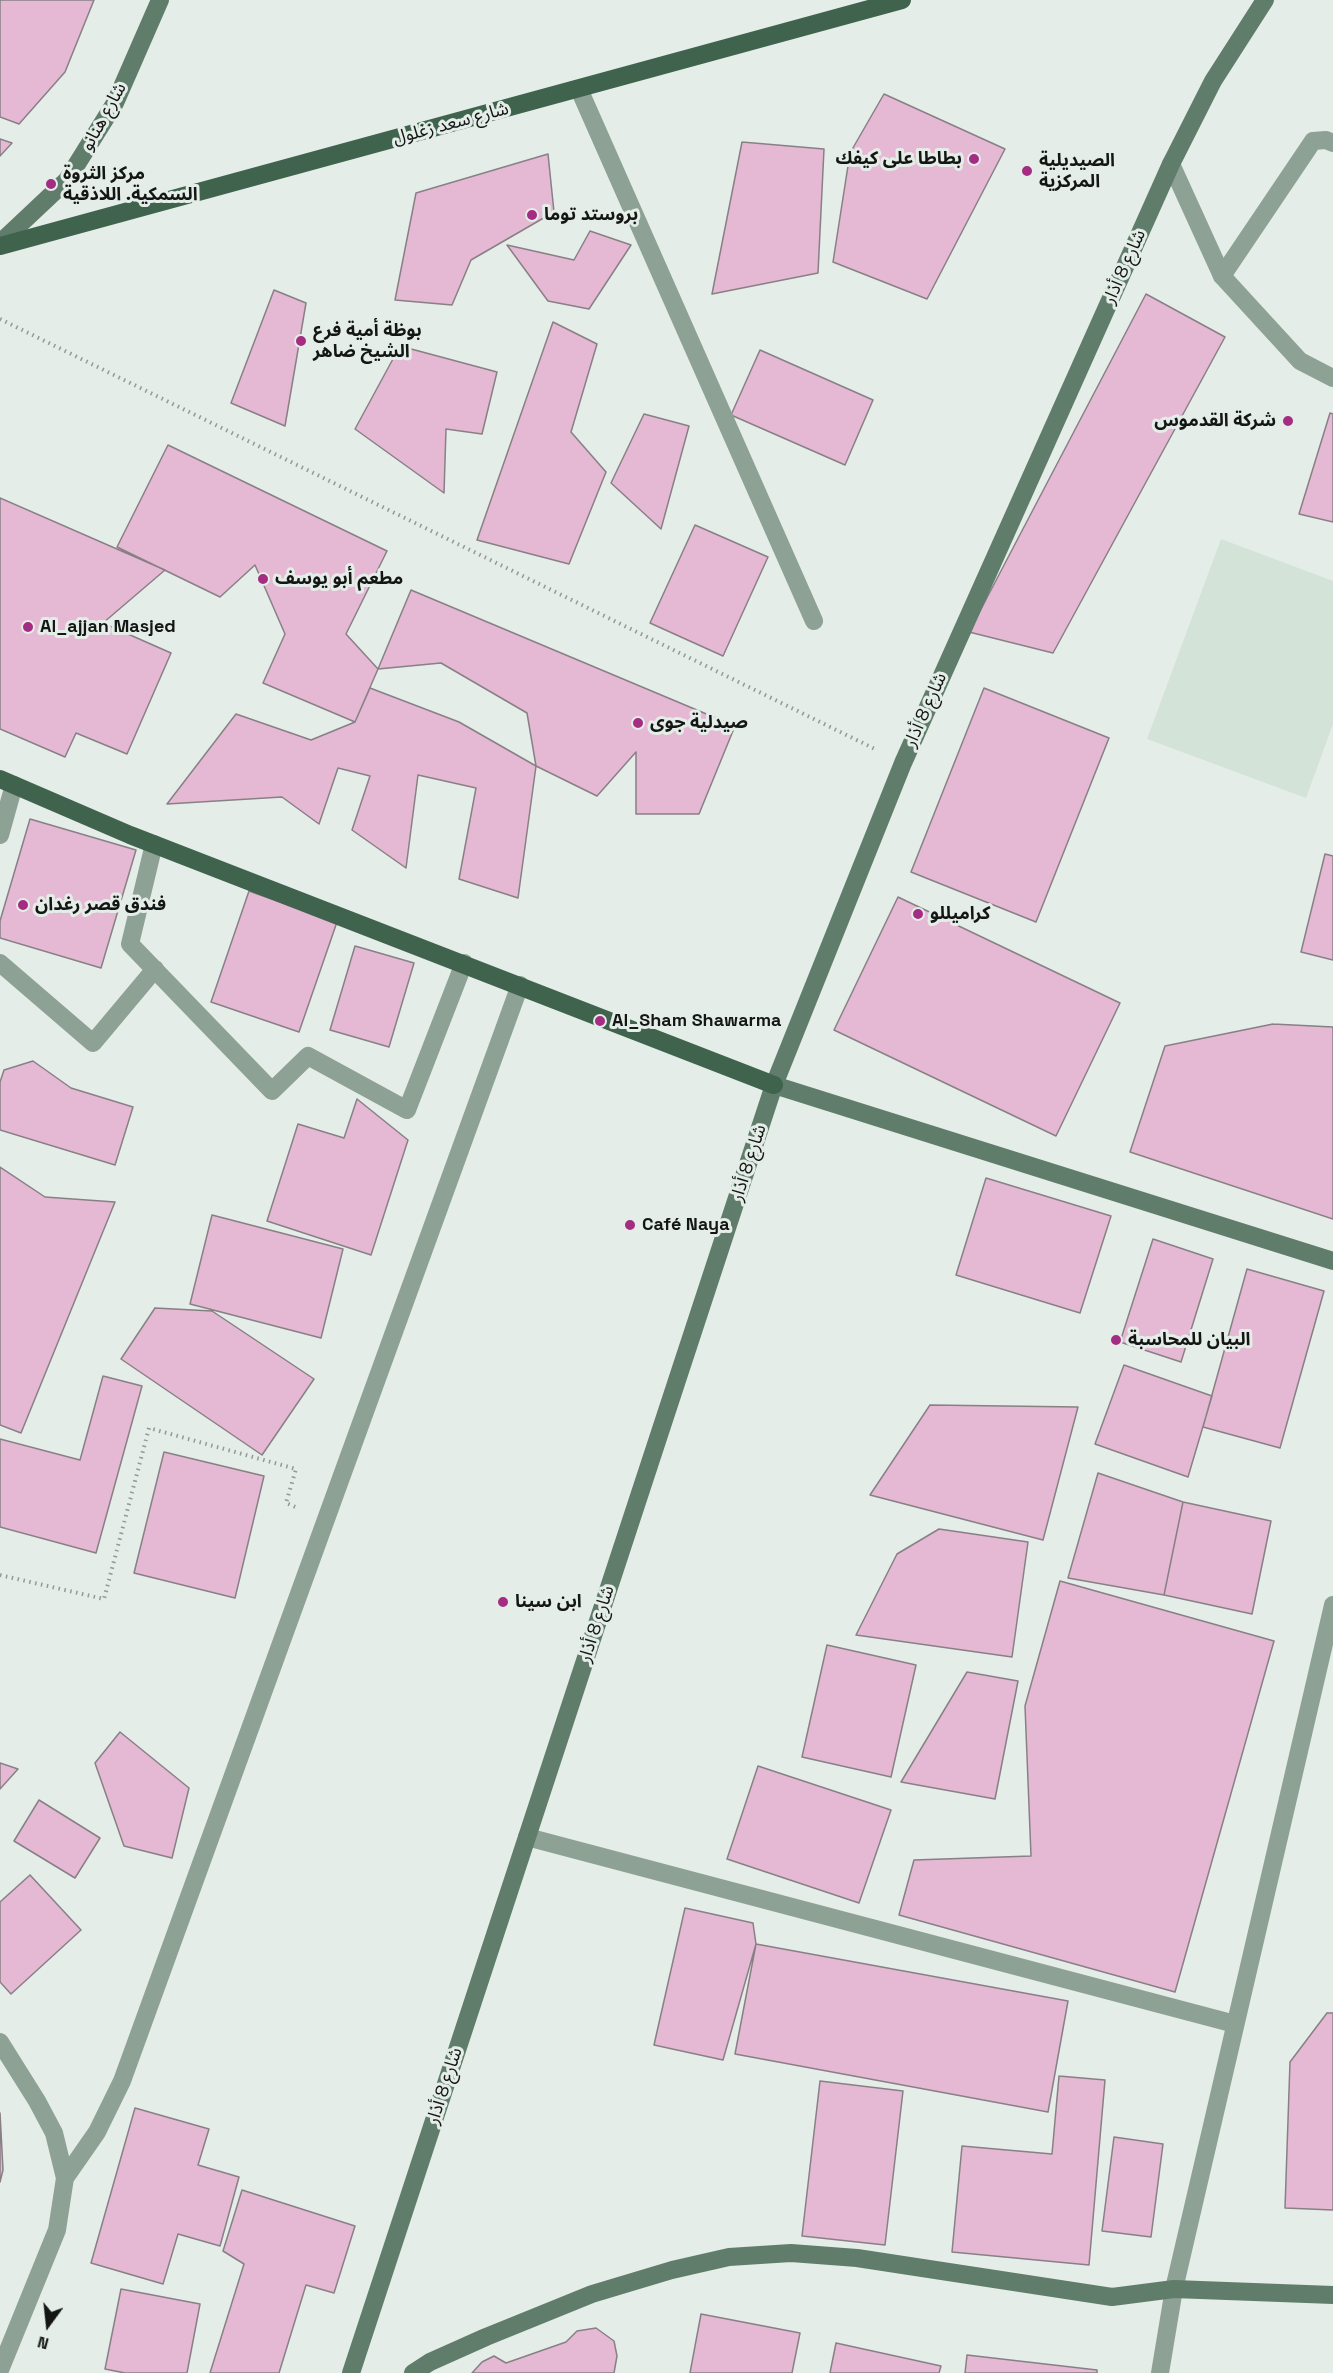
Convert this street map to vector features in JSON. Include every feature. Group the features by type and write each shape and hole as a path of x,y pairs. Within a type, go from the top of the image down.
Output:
{"main road":[{"name":"شارع هنانو","path":"0,245 67,180 115,103 160,0"},
{"name":"شارع سعد زغلول","path":"0,245 902,0"},
{"name":"شارع 8 أذار","path":"351,2373 774,1085 903,763 1172,164 1213,81 1265,0"},
{"path":"7,782 154,844 774,1085 1333,1261"},
{"path":"413,2373 430,2362 486,2337 592,2294 672,2270 729,2257 791,2253 857,2258 1112,2297 1174,2289 1333,2295"}],"street":[{"path":"579,89 814,621"},
{"path":"1222,276 1313,141 1326,140 1333,143"},
{"path":"1172,164 1222,276 1300,361 1333,378"},
{"path":"0,836 7,782"},
{"path":"154,844 130,944 272,1091 308,1056 407,1110 464,963"},
{"path":"0,963 93,1043 155,969"},
{"path":"65,2178 97,2132 122,2081 520,985"},
{"path":"1160,2373 1174,2289 1333,1605"},
{"path":"527,1837 1235,2024"},
{"path":"0,2042 54,2133 65,2178 57,2230 0,2370"}],"path":[{"path":"0,319 903,763"},
{"path":"0,1575 104,1599 149,1428 296,1469 286,1503 327,1518"}],"shaded area":[{"path":"1221,539 1333,581 1333,724 1306,798 1147,739"}],"building":[{"path":"0,0 94,0 65,72 19,124 0,117"},
{"path":"884,94 1005,149 927,299 833,262 850,153"},
{"path":"0,139 12,143 0,156"},
{"path":"742,142 824,149 818,273 712,294"},
{"path":"548,154 554,212 471,260 452,305 395,300 416,193"},
{"path":"590,231 631,245 589,309 548,301 507,245 574,260"},
{"path":"274,290 306,303 285,426 231,403"},
{"path":"1146,294 1225,337 1053,653 969,632"},
{"path":"553,322 597,344 571,432 606,472 569,564 477,540"},
{"path":"400,346 497,372 482,434 446,429 444,493 355,429"},
{"path":"760,350 873,400 845,465 731,415"},
{"path":"1330,413 1333,414 1333,522 1299,514"},
{"path":"644,414 689,426 661,529 611,483"},
{"path":"168,445 387,551 346,634 378,669 355,722 263,683 285,634 255,565 220,597 117,547"},
{"path":"0,498 165,570 103,623 171,653 127,754 76,733 65,757 0,729"},
{"path":"695,525 768,557 723,656 650,623"},
{"path":"411,590 735,726 699,814 636,814 636,752 597,796 536,766 527,713 441,663 378,669"},
{"path":"370,688 459,722 536,766 518,898 459,879 476,788 418,775 406,868 352,830 370,776 338,768 319,824 282,797 167,804 236,714 311,740 355,722"},
{"path":"984,688 1109,738 1036,922 911,872"},
{"path":"30,819 136,850 101,968 0,938 0,921"},
{"path":"1325,854 1333,856 1333,960 1301,952"},
{"path":"249,891 337,922 299,1032 211,1002"},
{"path":"898,897 1120,1003 1056,1136 834,1030"},
{"path":"355,946 414,963 389,1047 330,1030"},
{"path":"1273,1024 1333,1027 1333,1219 1130,1152 1165,1046"},
{"path":"33,1061 71,1088 133,1107 115,1165 0,1130 0,1082 4,1070"},
{"path":"357,1099 408,1140 371,1255 267,1221 298,1124 344,1138"},
{"path":"0,1167 45,1197 115,1202 21,1433 0,1425"},
{"path":"986,1178 1111,1216 1080,1313 956,1275"},
{"path":"212,1215 343,1249 321,1338 190,1304"},
{"path":"1153,1239 1213,1259 1181,1362 1120,1342"},
{"path":"1247,1269 1324,1291 1280,1448 1203,1427"},
{"path":"155,1308 212,1311 314,1379 262,1455 121,1359"},
{"path":"1124,1365 1212,1396 1188,1477 1095,1444"},
{"path":"103,1376 142,1386 96,1553 0,1527 0,1439 80,1460"},
{"path":"930,1405 1078,1407 1043,1540 870,1495"},
{"path":"164,1452 264,1476 235,1598 134,1573"},
{"path":"1098,1473 1183,1502 1164,1595 1068,1578"},
{"path":"1183,1502 1271,1521 1252,1614 1164,1595"},
{"path":"939,1529 1028,1542 1012,1657 856,1635 897,1554"},
{"path":"1060,1581 1274,1641 1175,1992 899,1915 914,1860 1031,1856 1025,1706"},
{"path":"827,1645 916,1665 891,1777 802,1757"},
{"path":"967,1672 1018,1681 995,1799 901,1782"},
{"path":"120,1732 189,1788 172,1858 124,1846 95,1763"},
{"path":"0,1763 18,1769 0,1789"},
{"path":"758,1766 891,1810 859,1903 727,1859"},
{"path":"39,1800 100,1838 75,1878 14,1841"},
{"path":"30,1875 81,1930 11,1994 0,1982 0,1902"},
{"path":"685,1908 753,1923 756,1944 723,2060 654,2045"},
{"path":"756,1944 1068,2001 1048,2112 735,2054"},
{"path":"1327,2013 1333,2013 1333,2210 1285,2208 1290,2062"},
{"path":"1059,2076 1105,2080 1089,2265 952,2252 962,2146 1052,2154"},
{"path":"820,2081 903,2091 885,2245 802,2236"},
{"path":"135,2108 209,2129 198,2165 239,2177 220,2246 178,2234 163,2284 91,2263"},
{"path":"0,2113 3,2170 0,2182"},
{"path":"1114,2137 1163,2144 1151,2237 1102,2231"},
{"path":"242,2190 355,2226 334,2293 306,2285 279,2373 210,2373 244,2264 223,2251"},
{"path":"121,2289 200,2304 187,2373 125,2373 105,2369"},
{"path":"701,2314 800,2333 792,2373 690,2373"},
{"path":"596,2328 614,2341 617,2356 614,2373 472,2373 482,2362 494,2356 506,2363 566,2342 577,2331"},
{"path":"836,2343 941,2366 939,2373 830,2373"},
{"path":"967,2355 1097,2370 1097,2373 965,2373"}],"place":[{"name":"بطاطا على كيفك","path":"974,159"},
{"name":"الصيديلية المركزية","path":"1027,171"},
{"name":"مركز الثروة السمكية. اللاذقية","path":"51,184"},
{"name":"بروستد توما","path":"532,215"},
{"name":"بوظة أمية فرع الشيخ ضاهر","path":"301,341"},
{"name":"شركة القدموس","path":"1288,421"},
{"name":"مطعم أبو يوسف","path":"263,579"},
{"name":"Al_ajjan Masjed","path":"28,627"},
{"name":"صيدلية جوى","path":"638,723"},
{"name":"فندق قصر رغدان","path":"23,905"},
{"name":"كراميللو","path":"918,914"},
{"name":"Al_Sham Shawarma","path":"600,1021"},
{"name":"Café Naya","path":"630,1225"},
{"name":"البيان للمحاسبة","path":"1116,1340"},
{"name":"ابن سينا","path":"503,1602"}]}
